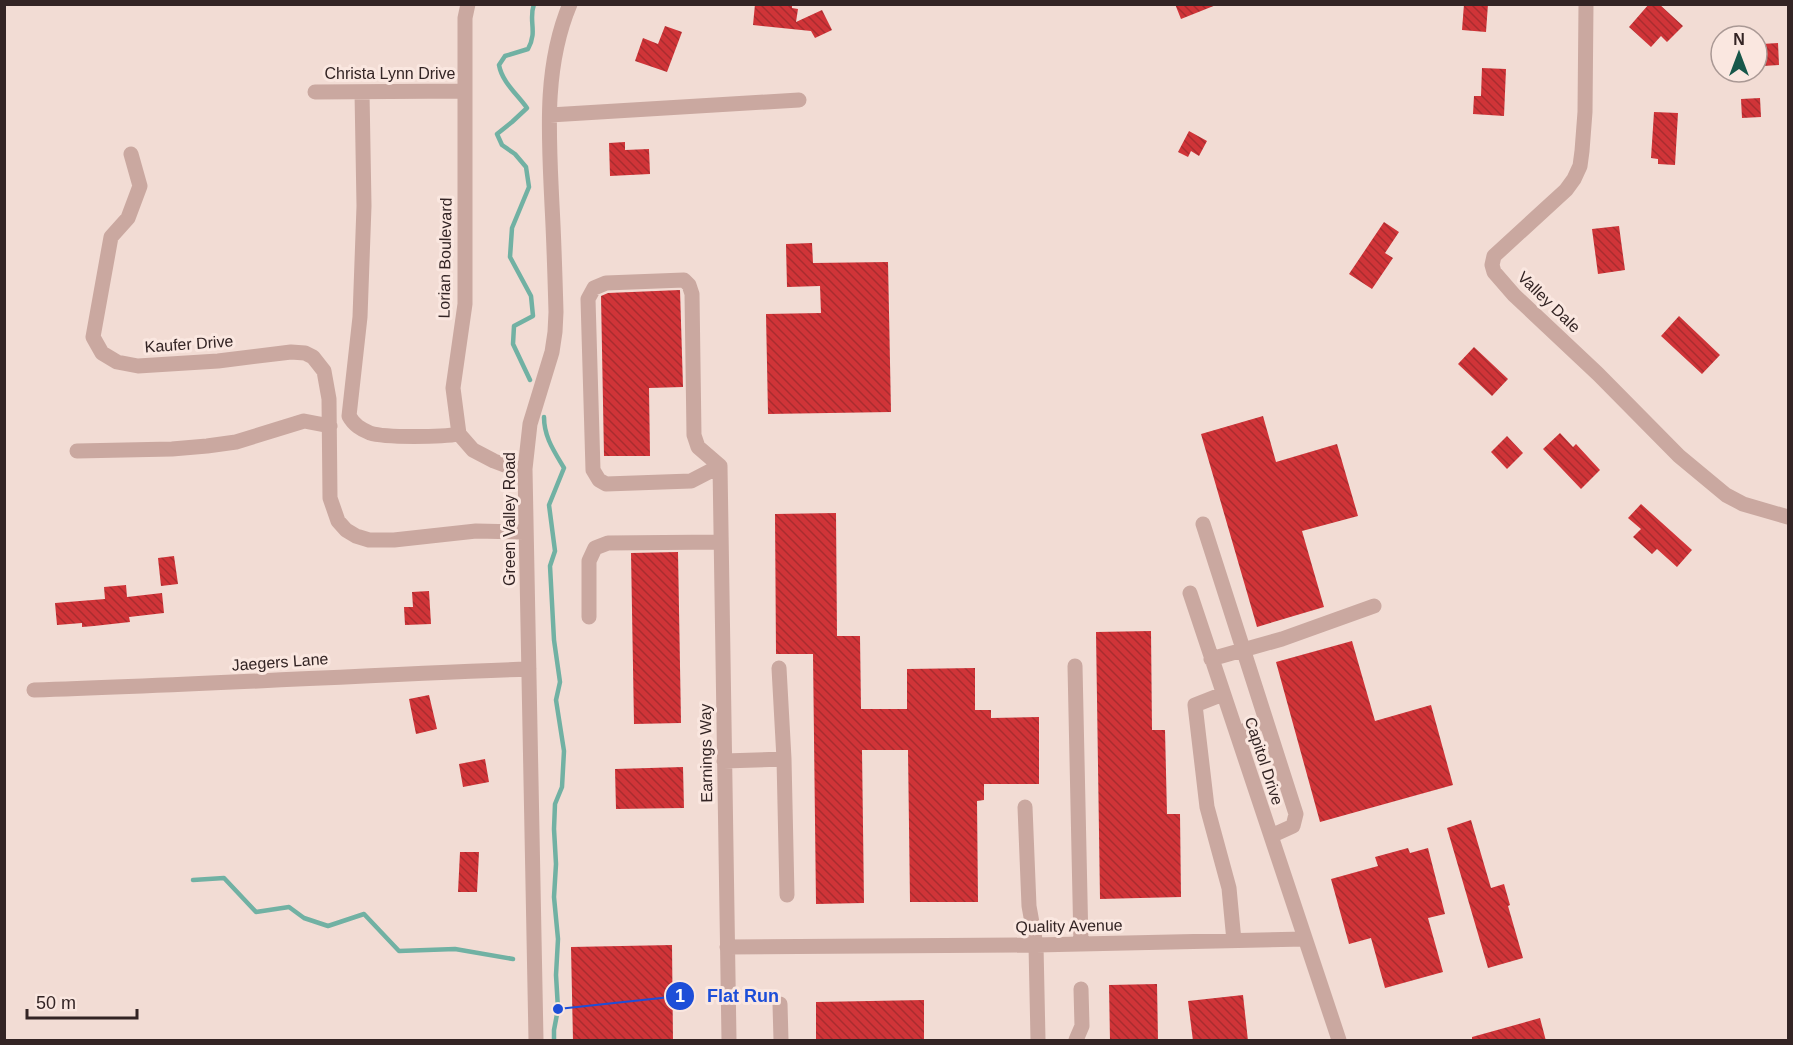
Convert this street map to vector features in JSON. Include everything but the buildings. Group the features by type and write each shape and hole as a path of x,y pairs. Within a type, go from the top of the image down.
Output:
{"street":[{"name":"Lorian Boulevard","path":"459,434 453,387 465,304 465,18 468,4"},
{"name":"Green Valley Road","path":"536,1041 525,468 530,424 552,352 555,332 550,115 557,42 570,4"},
{"name":"Valley Dale","path":"1586,4 1585,112 1580,166 1566,190 1494,256 1492,265 1494,272 1514,295 1710,482 1726,495 1743,504 1788,516"},
{"name":"Christa Lynn Drive","path":"315,92 465,91"},
{"path":"362,92 364,206 360,317 349,416 354,425 372,434 445,437 459,434 473,450 513,468 525,468"},
{"path":"550,115 800,100"},
{"name":"Kaufer Drive","path":"131,154 140,186 128,218 111,237 93,337 102,353 117,362 138,366 218,361 291,352 305,353 313,357 324,371 329,399 332,510 338,521 356,536 369,540 394,540 476,531 525,532"},
{"path":"684,280 689,285 692,294 694,435 698,447 720,466 691,481 606,484 599,480 593,470 588,299 594,288 606,283 684,280"},
{"path":"77,451 207,446 236,442 304,421 330,426"},
{"name":"Earnings Way","path":"720,466 729,1041"},
{"path":"1203,524 1296,814 1293,826 1270,836"},
{"path":"589,617 589,561 595,548 608,543 721,542"},
{"name":"Capitol Drive","path":"1190,593 1305,939"},
{"path":"1212,659 1282,639 1374,606"},
{"path":"1075,666 1081,944"},
{"path":"779,668 787,895"},
{"name":"Jaegers Lane","path":"34,690 196,685 348,675 529,669"},
{"path":"1223,694 1195,705 1207,807 1229,888 1234,941"},
{"path":"1236,734 1266,721"},
{"path":"724,761 784,759"},
{"path":"1025,807 1029,906 1036,945 1038,1041"},
{"path":"1305,939 1339,1041"},
{"name":"Quality Avenue","path":"727,947 1036,945 1305,939"},
{"path":"1076,1041 1082,1026 1081,989"},
{"path":"780,1004 781,1041"}],"waterway":[{"path":"530,380 513,344 514,326 533,316 531,296 510,257 512,228 529,187 526,167 515,154 502,145 497,134 527,108 507,82 499,65 505,56 528,49 533,31 534,4"},
{"path":"544,417 544,424 553,450 564,468 549,505 555,551 550,566 554,640 560,682 556,700 564,751 562,787 555,804 554,829 556,864 554,897 558,939 556,975 558,1009 554,1040"},
{"path":"193,880 224,878 256,912 289,907 304,918 328,926 364,914 399,951 455,949 513,959"}],"place":[{"name":"Flat Run","path":"558,1009"}]}
